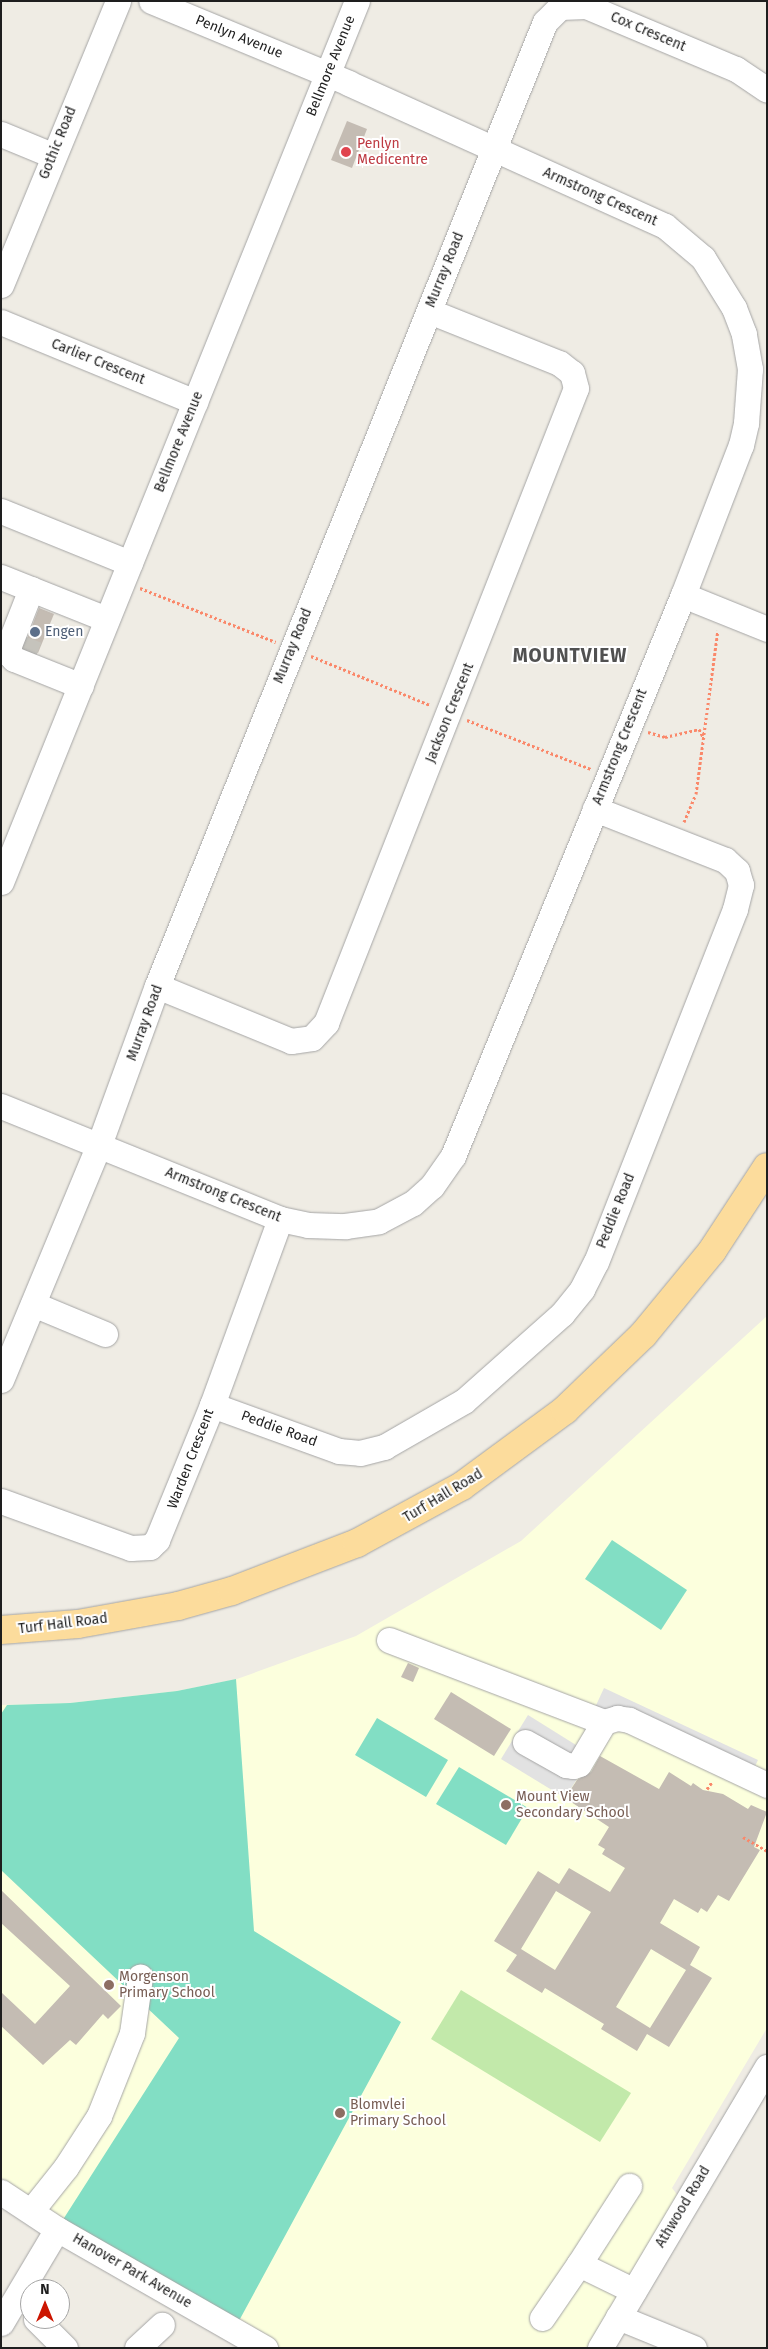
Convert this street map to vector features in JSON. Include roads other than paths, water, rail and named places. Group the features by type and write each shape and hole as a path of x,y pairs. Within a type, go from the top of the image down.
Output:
{"main road":[{"name":"Turf Hall Road","path":"1,1630 78,1624 178,1606 232,1592 357,1543 455,1490 540,1430 589,1389 643,1335 712,1251 767,1167"}],"street":[{"name":"Gothic Road","path":"1,285 52,154 118,1"},
{"name":"Penlyn Avenue","path":"151,1 328,73"},
{"name":"Bellmore Avenue","path":"1,882 11,830 83,679 106,620 132,574 195,402 357,1"},
{"name":"Cox Crescent","path":"493,150 546,22 560,7 570,4 586,6 714,60 767,90"},
{"name":"Armstrong Crescent","path":"1,1106 280,1219 327,1227 379,1221 413,1203 444,1172 453,1156 683,595 741,445 746,423 750,369 744,334 734,308 702,258 665,226 493,150 328,73"},
{"path":"1,134 52,154"},
{"name":"Murray Road","path":"100,1145 158,986 493,150"},
{"name":"Jackson Crescent","path":"158,986 291,1041 304,1041 321,1032 334,1005 576,388 572,373 559,363 429,311"},
{"name":"Carlier Crescent","path":"1,322 195,402"},
{"path":"1,511 132,574"},
{"path":"1,577 106,620"},
{"path":"35,591 16,644 83,679"},
{"path":"35,591 9,645 9,654 14,659 83,679"},
{"path":"683,595 767,629"},
{"name":"Peddie Road","path":"212,1405 339,1451 360,1453 384,1447 418,1430 464,1401 573,1301 596,1262 739,897 740,877 732,865 595,808"},
{"path":"1,1380 100,1145"},
{"name":"Warden Crescent","path":"1,1501 131,1548 150,1547 162,1535 280,1219"},
{"path":"33,1304 105,1334"},
{"path":"389,1640 604,1722"},
{"path":"525,1742 566,1766 573,1766 578,1764 604,1722 609,1718 629,1720 767,1785"},
{"path":"31,2211 66,2167 100,2116 132,2034 140,1978"},
{"name":"Athwood Road","path":"600,2348 767,2067"},
{"path":"542,2318 629,2186"},
{"name":"Hanover Park Avenue","path":"1,2192 57,2229 265,2348"},
{"path":"1,2323 57,2229"},
{"path":"578,2264 634,2291"},
{"path":"618,2317 694,2348"},
{"path":"137,2348 162,2325"},
{"path":"46,2329 65,2348"}],"tunnel":[{"path":"19,647 37,654"}],"place":[{"name":"Penlyn Medicentre","path":"346,152"},
{"name":"Engen","path":"35,632"},
{"name":"Mount View Secondary School","path":"506,1805"},
{"name":"Morgenson Primary School","path":"109,1985"},
{"name":"Blomvlei Primary School","path":"340,2113"}],"district":[{"name":"MOUNTVIEW","path":"570,656"}]}
